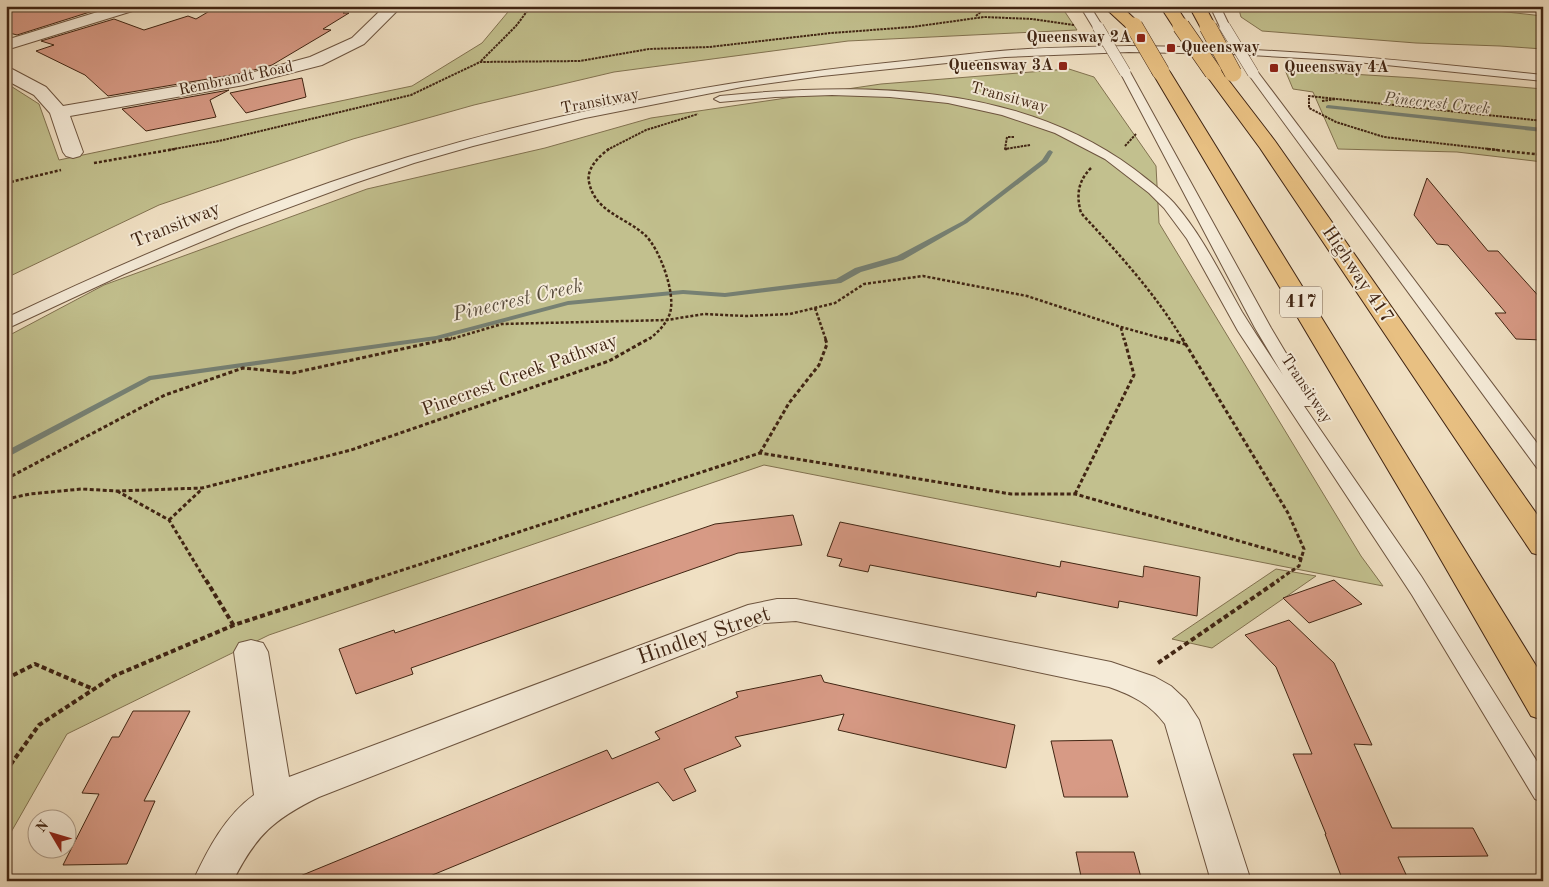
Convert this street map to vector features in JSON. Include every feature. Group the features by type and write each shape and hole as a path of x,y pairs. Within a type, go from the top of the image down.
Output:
{"highway":[{"path":"1111,6 1134,26"},
{"name":"417","path":"1124,6 1160,72 1440,532 1543,707"},
{"name":"Highway 417","path":"1168,6 1212,72 1268,144 1543,546"},
{"path":"1197,6 1268,144"}],"street":[{"path":"6,45 134,6"},
{"name":"Rembrandt Road","path":"59,112 244,80 316,61 358,41 394,6"},
{"path":"6,73 40,91 59,112 69,160"},
{"name":"Hindley Street","path":"213,881 227,850 249,824 274,802 306,786 435,735 758,613 776,610 796,610 1111,675 1141,686"},
{"path":"242,639 274,802"},
{"path":"1141,686 1168,702 1182,720 1231,881"}],"lane":[{"path":"1085,6 1125,72 1263,328 1419,590 1543,792"},
{"path":"1214,6 1253,73 1543,464"},
{"name":"Transitway","path":"6,324 98,280 205,234 288,202 366,176 469,144 620,106 779,78 944,60 1094,55 1267,57 1441,67 1543,78"},
{"name":"Transitway","path":"366,176 502,140 627,114 735,97 824,91 916,96 990,109 1055,130 1110,156 1155,190 1182,220 1246,330 1419,590"}],"path":[{"path":"6,183 50,174 69,160 219,141 411,96 480,62 516,26 531,6"},
{"path":"975,17 986,6"},
{"path":"480,62 580,61 648,49 709,47 912,26 975,17 1027,18 1079,26"},
{"path":"1543,121 1309,96 1309,108 1336,122 1384,137 1543,155"},
{"path":"1322,102 1341,98"},
{"name":"Pinecrest Creek Pathway","path":"6,499 30,494 81,489 117,491 202,488 351,450 609,361 635,349 653,337 667,320 671,303 666,279 656,248 638,229 600,204 592,193 587,181 590,168 613,145 659,126 704,112"},
{"path":"1138,128 1130,143 1096,164 1084,177 1077,195 1081,213 1151,292 1188,346 1288,513 1304,549 1299,566 1141,686"},
{"path":"6,480 165,395 243,368 293,373 440,342 502,324 667,320 704,314 746,316 790,314 835,304 864,284 923,276 1027,296 1121,327 1188,346"},
{"path":"760,453 789,403 819,365 827,344 815,308"},
{"path":"1076,494 1134,376 1121,327"},
{"path":"6,771 39,725 114,676 242,639 760,453 1012,494 1076,494 1302,559"},
{"path":"169,520 202,488"},
{"path":"117,491 169,520 242,639"},
{"path":"6,679 35,664 93,690"}],"shaded area":[{"path":"513,6 1061,6 1077,30 848,41 614,72 474,105 353,139 159,205 6,278 6,83 39,104 59,160 412,86 482,43"},
{"path":"1238,6 1452,6 1543,16 1543,49 1416,43 1262,31 1241,17"},
{"path":"1069,69 1094,77 1156,166 1159,223 1361,556 1383,586 764,465 269,635 67,734 6,841 6,337 104,285 367,189 545,148 651,118 881,84"},
{"path":"1285,70 1416,78 1543,89 1543,162 1457,152 1338,149 1313,92 1293,89"},
{"path":"1276,569 1316,576 1212,648 1172,639"}],"building":[{"path":"6,6 79,6 93,11 17,35 6,32"},
{"path":"218,6 353,6 343,13 349,13 323,29 331,30 272,65 243,73 108,96 85,75 36,51 54,45 41,41 114,19 144,30 188,16 196,19"},
{"path":"302,78 306,97 246,113 230,93"},
{"path":"229,90 210,100 216,117 146,131 122,109"},
{"path":"1427,178 1488,251 1498,251 1543,301 1543,340 1516,339 1495,313 1506,313 1448,245 1437,244 1414,215"},
{"path":"793,515 802,545 738,553 411,668 413,674 356,694 339,649 394,630 395,633 715,524"},
{"path":"840,522 1060,567 1061,561 1143,577 1144,566 1200,577 1197,616 1119,601 1118,608 1037,592 1036,597 870,565 868,572 839,566 842,559 827,556"},
{"path":"1334,580 1362,604 1309,623 1283,598"},
{"path":"1289,620 1334,663 1372,745 1354,744 1392,828 1473,828 1488,856 1398,857 1409,881 1343,881 1293,754 1312,754 1276,667 1245,635"},
{"path":"821,675 824,682 1015,725 1006,768 838,730 844,714 735,737 741,746 684,769 696,791 673,801 658,782 418,881 288,881 607,750 612,759 660,739 655,732 738,697 736,692"},
{"path":"133,711 190,711 144,801 155,801 127,864 63,865 66,860 78,860 78,835 99,794 82,793 112,737 119,737"},
{"path":"1112,740 1128,797 1064,797 1051,741"},
{"path":"1076,852 1134,852 1142,881 1082,881"}],"waterway":[{"name":"Pinecrest Creek","path":"1328,107 1543,130"},
{"name":"Pinecrest Creek","path":"6,455 149,378 436,338 568,303 683,292 725,295 838,281 858,270 900,258 965,222 1045,161 1050,152"}],"place":[{"name":"Queensway 2A","path":"1141,38"},
{"name":"Queensway","path":"1171,48"},
{"name":"Queensway 3A","path":"1063,66"},
{"name":"Queensway 4A","path":"1274,68"}]}
